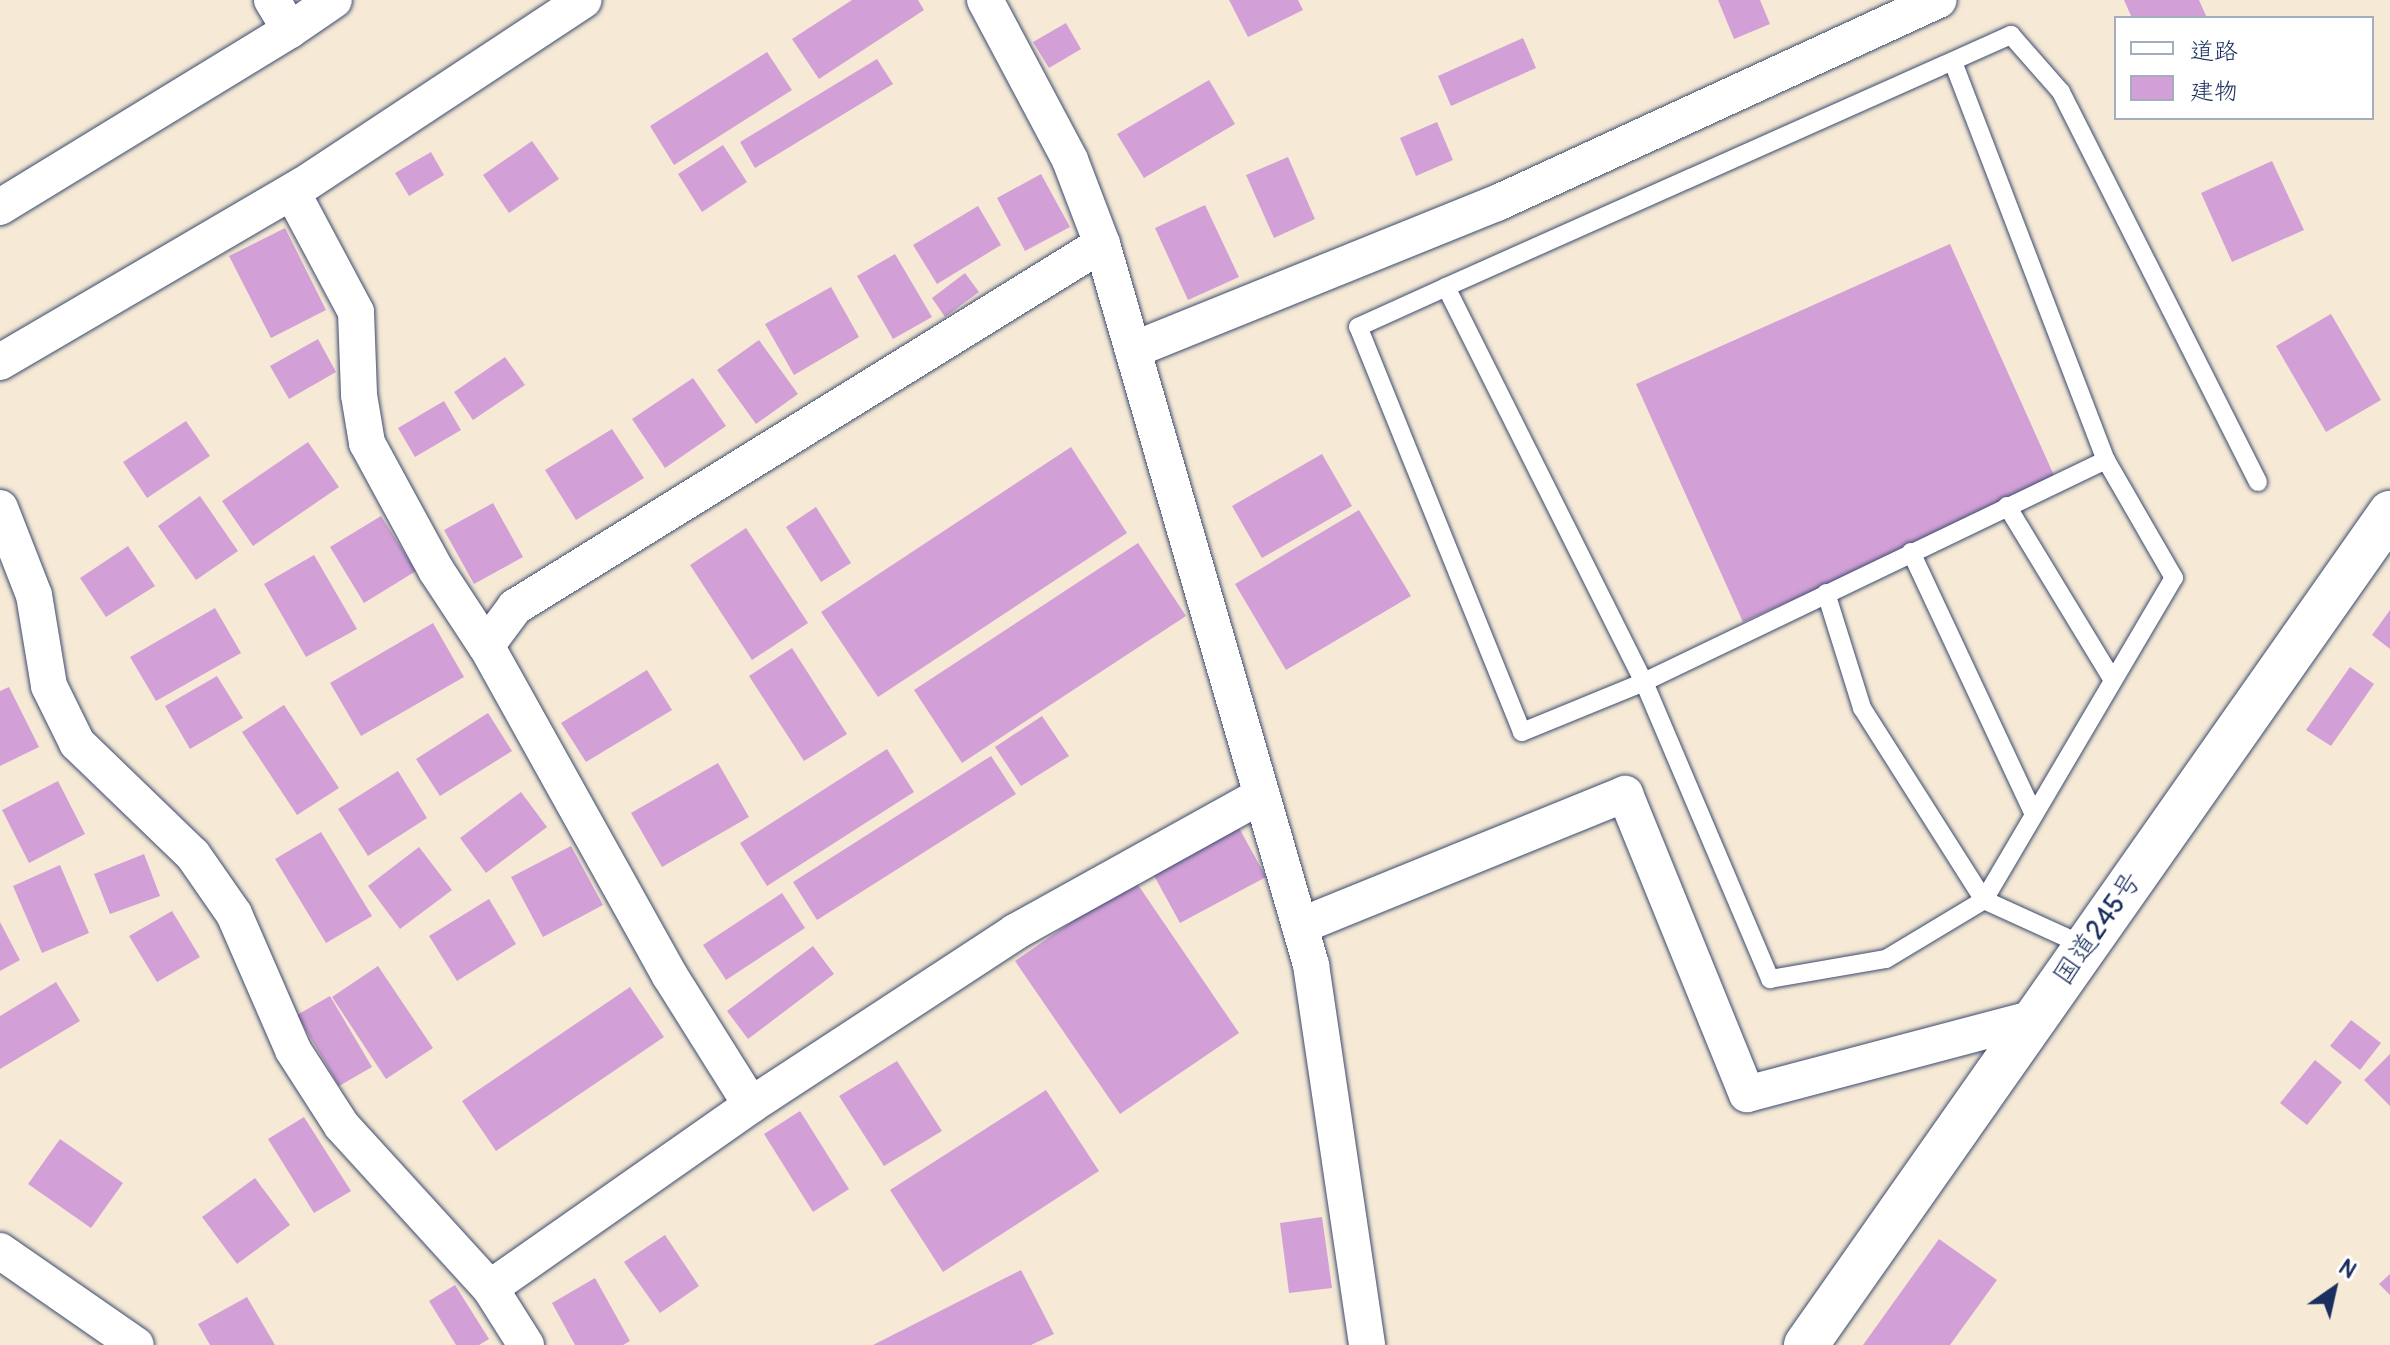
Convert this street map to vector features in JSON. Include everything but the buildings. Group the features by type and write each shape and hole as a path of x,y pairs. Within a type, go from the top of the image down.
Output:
{"highway":[{"name":"国道245号","path":"1806,1345 2390,513"}],"street":[{"path":"0,207 281,15 334,0"},
{"path":"0,362 292,192 584,0"},
{"path":"985,0 1070,160 1102,244 1300,926 1311,965 1367,1345"},
{"path":"1133,350 1497,203 1939,0"},
{"path":"292,192 356,312 359,395 367,443 436,570 486,646 670,976 751,1105"},
{"path":"486,646 515,607 1102,244"},
{"path":"0,508 34,595 49,686 77,743 193,855 234,914 293,1050 342,1126 490,1288 526,1345"},
{"path":"1300,926 1625,794 1747,1094 2035,1018"},
{"path":"490,1288 751,1105 1015,932 1262,795"},
{"path":"0,1251 136,1345"}],"lane":[{"path":"2106,460 1644,682 1522,732 1358,327 2011,35 2061,92 2258,482"},
{"path":"1446,287 1644,682 1770,979 1886,959 1984,900 2174,578 2106,460 1953,62"},
{"path":"2007,506 2113,680"},
{"path":"1911,552 2034,815"},
{"path":"1826,593 1862,708 1984,900 2085,946"}]}
